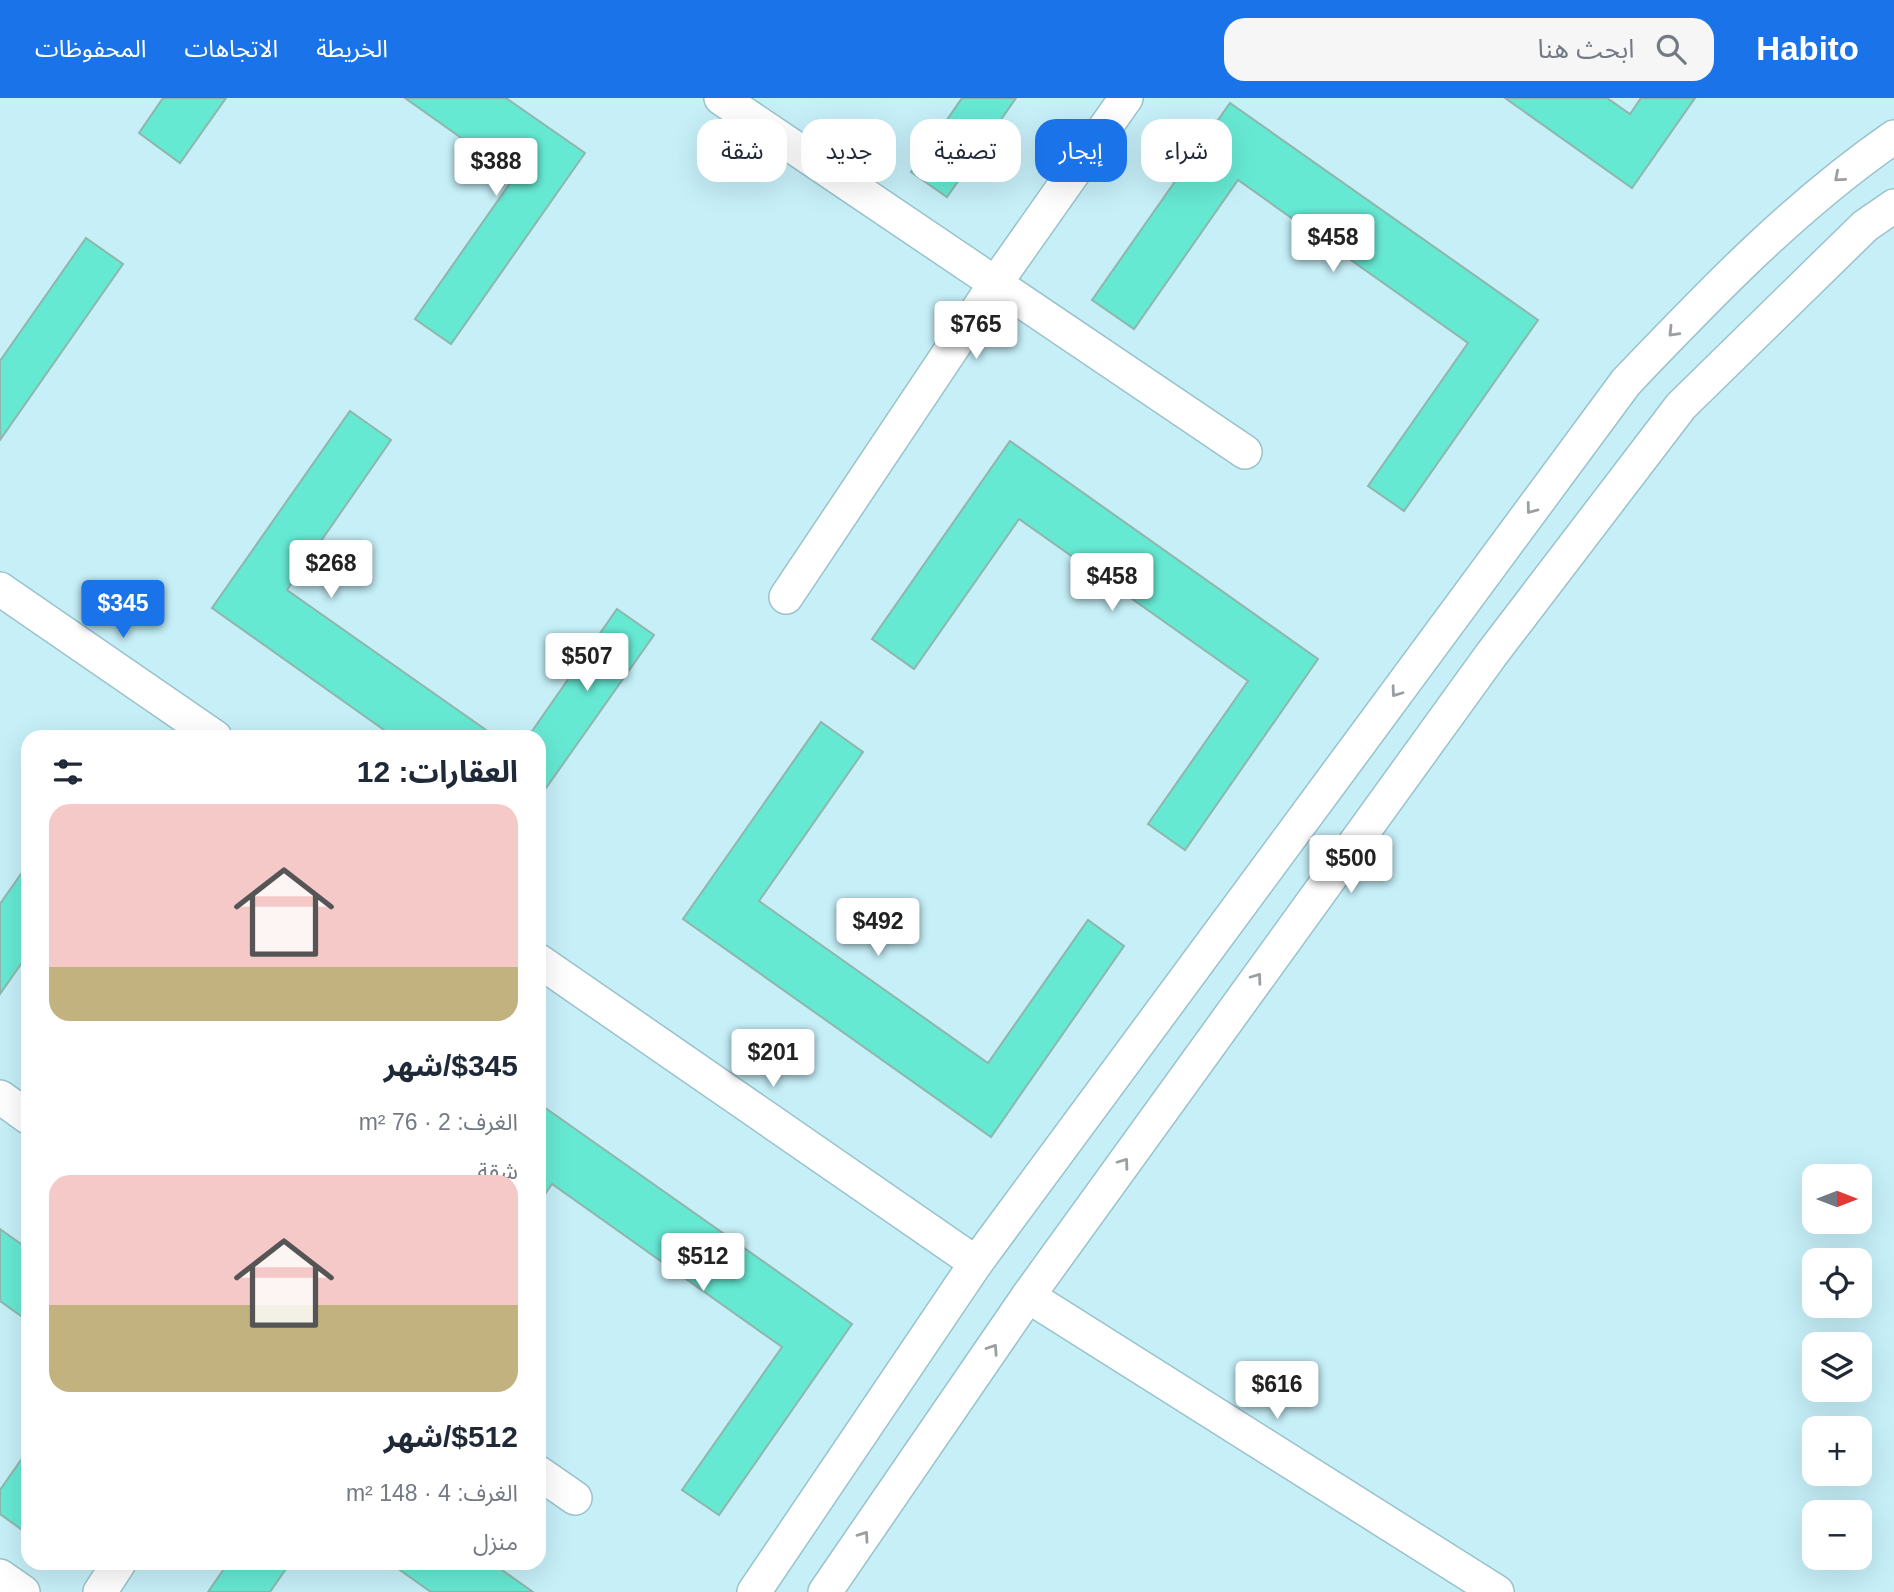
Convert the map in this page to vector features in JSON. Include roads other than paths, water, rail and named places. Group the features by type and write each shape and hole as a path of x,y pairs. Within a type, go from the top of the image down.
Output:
{"street":[{"path":"721,98 1245,452"},
{"path":"786,597 995,284 1126,98"},
{"path":"754,1592 976,1263 1626,382 1735,268 1855,164 1894,136"},
{"path":"825,1592 1028,1296 1483,666 1681,406 1865,226 1894,205"},
{"path":"0,589 205,730"},
{"path":"546,966 976,1263"},
{"path":"0,1097 21,1112"},
{"path":"1028,1296 1497,1592"},
{"path":"546,1478 575,1497"},
{"path":"100,1592 115,1570"},
{"path":"0,1576 23,1592"}]}
